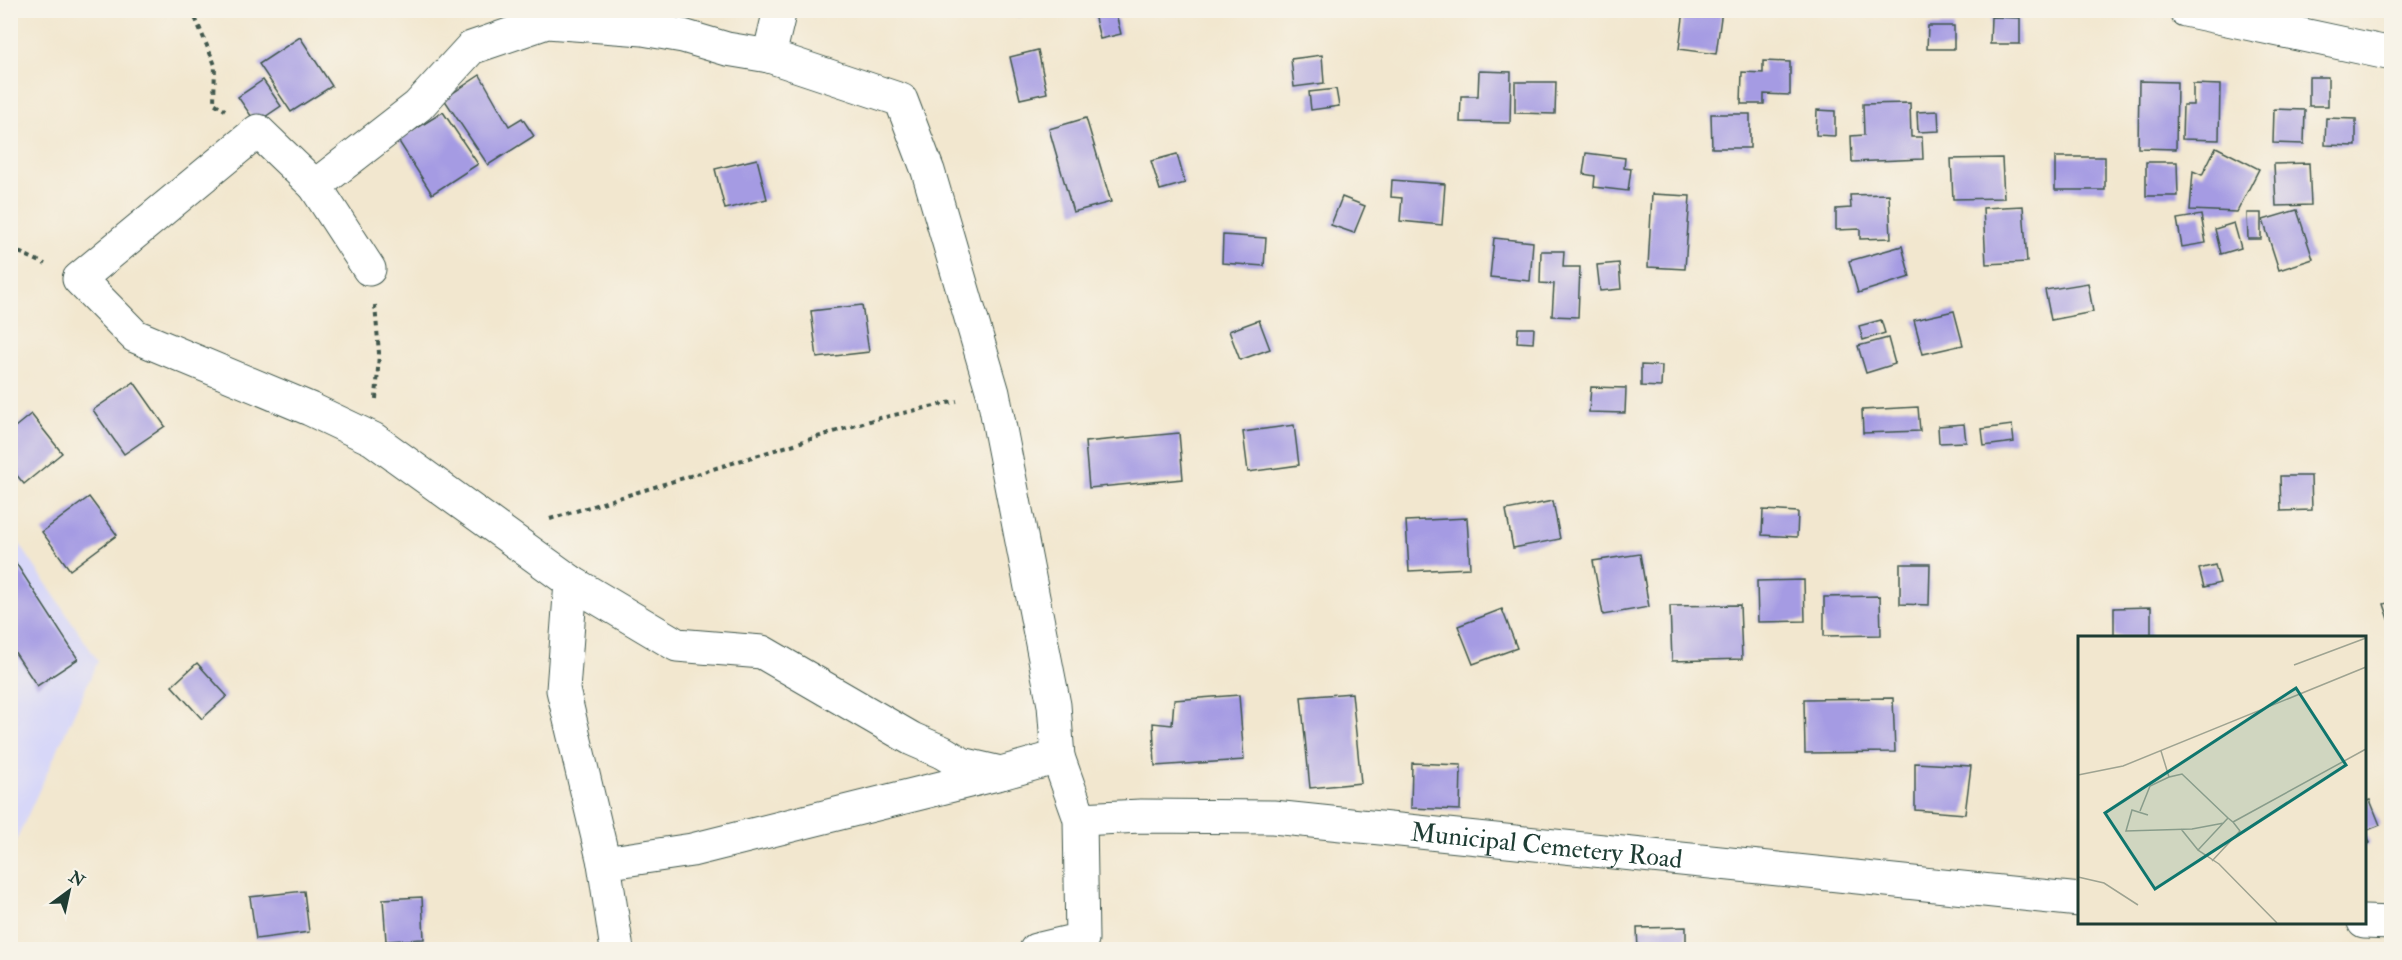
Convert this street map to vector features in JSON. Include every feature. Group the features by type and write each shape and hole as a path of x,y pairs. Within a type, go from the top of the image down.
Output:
{"street":[{"path":"769,56 780,10"},
{"path":"2185,10 2391,54"},
{"path":"315,186 418,106 471,48 547,22 643,29 683,36 728,49 769,56 901,100 928,171 993,393 1054,705 1058,757 1080,819 1082,939 1036,950"},
{"path":"369,269 315,186 258,131 79,279 135,336 310,409 373,440 571,582 677,645 762,652 912,739 962,764 1001,773"},
{"path":"571,582 563,690 604,863 617,950"},
{"path":"604,863 692,850 1058,757"},
{"name":"Municipal Cemetery Road","path":"1080,819 1141,816 1273,817 2078,900"},
{"path":"2366,922 2391,923"}],"path":[{"path":"192,10 215,65 214,103 258,131"},
{"path":"369,269 379,354 373,440"},
{"path":"501,533 876,419 993,393"}],"shaded area":[{"path":"11,531 98,661 11,852"}],"building":[{"path":"1015,10 1039,10 1039,11 1017,17"},
{"path":"1093,10 1115,10 1121,34 1100,39"},
{"path":"1684,10 1722,10 1716,54 1679,49"},
{"path":"1833,10 1874,10 1874,15 1833,14"},
{"path":"1991,17 2020,18 2020,44 1990,44"},
{"path":"1928,26 1954,26 1954,49 1927,49"},
{"path":"300,37 332,86 291,112 259,64"},
{"path":"1038,50 1047,93 1020,99 1010,57"},
{"path":"1322,55 1324,83 1294,87 1291,59"},
{"path":"1763,61 1790,62 1790,95 1764,94 1764,104 1741,104 1742,72 1763,73"},
{"path":"1479,71 1511,72 1510,123 1460,122 1461,96 1478,96"},
{"path":"480,75 509,126 522,118 534,136 488,165 444,99"},
{"path":"2309,77 2328,77 2328,106 2309,106"},
{"path":"263,80 281,106 256,123 238,97"},
{"path":"2139,81 2177,82 2176,149 2138,148"},
{"path":"1515,82 1556,82 1555,114 1515,113"},
{"path":"2193,84 2220,85 2219,140 2182,139 2183,105 2193,105"},
{"path":"1336,89 1339,106 1311,110 1309,92"},
{"path":"1910,103 1911,137 1922,137 1923,159 1852,162 1851,136 1864,135 1863,104"},
{"path":"2274,109 2305,110 2304,144 2273,143"},
{"path":"1817,110 1835,111 1835,136 1816,135"},
{"path":"1938,111 1939,131 1918,132 1917,112"},
{"path":"443,112 478,164 432,194 398,140"},
{"path":"1711,114 1750,114 1750,148 1712,148"},
{"path":"1086,118 1111,202 1073,212 1049,129"},
{"path":"2326,118 2356,119 2356,146 2325,145"},
{"path":"2216,147 2259,169 2237,212 2190,210 2193,171 2202,175"},
{"path":"1586,153 1625,158 1624,168 1631,169 1628,191 1594,187 1595,176 1583,174"},
{"path":"1177,154 1185,183 1160,190 1151,161"},
{"path":"2055,157 2105,157 2105,190 2055,190"},
{"path":"2002,158 2004,198 1953,199 1951,159"},
{"path":"757,159 767,199 725,209 715,169"},
{"path":"2146,162 2177,162 2178,196 2146,196"},
{"path":"2309,163 2311,205 2276,206 2274,164"},
{"path":"1392,180 1445,184 1442,225 1400,221 1402,198 1391,197"},
{"path":"1652,194 1690,196 1685,269 1648,267"},
{"path":"1889,194 1891,238 1860,239 1860,229 1836,230 1836,209 1851,208 1850,195"},
{"path":"1342,197 1365,206 1354,233 1331,225"},
{"path":"2023,206 2027,262 1986,264 1983,208"},
{"path":"2297,210 2313,259 2279,270 2263,220"},
{"path":"2247,213 2261,213 2261,239 2248,239"},
{"path":"2201,215 2206,243 2182,247 2177,219"},
{"path":"2234,223 2241,248 2221,254 2215,229"},
{"path":"1223,235 1266,238 1264,266 1222,263"},
{"path":"1494,238 1533,242 1530,281 1490,277"},
{"path":"1902,246 1910,277 1858,293 1849,261"},
{"path":"1541,251 1564,251 1563,267 1580,267 1578,317 1552,316 1554,284 1540,283"},
{"path":"1619,263 1621,289 1600,291 1597,265"},
{"path":"2088,283 2093,312 2051,320 2045,290"},
{"path":"862,305 869,352 817,358 811,311"},
{"path":"1954,311 1963,345 1923,354 1914,320"},
{"path":"1259,320 1270,349 1240,360 1229,331"},
{"path":"1881,320 1885,333 1863,340 1859,326"},
{"path":"1518,328 1534,328 1533,343 1517,342"},
{"path":"1888,338 1895,364 1866,373 1858,346"},
{"path":"1641,365 1662,366 1661,387 1641,386"},
{"path":"134,382 165,426 124,454 93,410"},
{"path":"1591,387 1626,388 1625,413 1589,412"},
{"path":"1918,407 1920,431 1863,433 1862,410"},
{"path":"31,414 62,453 24,484 10,467 10,431"},
{"path":"1964,424 1966,442 1939,443 1938,426"},
{"path":"1294,425 1299,465 1248,472 1243,432"},
{"path":"2012,425 2014,442 1984,446 1982,429"},
{"path":"1179,433 1183,479 1089,488 1085,442"},
{"path":"2280,476 2311,476 2312,510 2281,511"},
{"path":"89,497 117,535 70,570 42,532"},
{"path":"1553,501 1560,539 1513,548 1506,510"},
{"path":"1763,510 1798,512 1797,537 1762,535"},
{"path":"1467,518 1470,568 1409,571 1406,521"},
{"path":"10,554 78,659 37,686 10,645"},
{"path":"1640,554 1649,607 1603,615 1593,561"},
{"path":"1900,564 1930,564 1929,605 1900,604"},
{"path":"2215,565 2220,583 2204,587 2199,569"},
{"path":"1804,580 1805,621 1758,622 1757,581"},
{"path":"1880,596 1881,635 1824,636 1824,597"},
{"path":"2392,602 2392,625 2391,625 2384,604"},
{"path":"1740,605 1742,659 1672,661 1670,606"},
{"path":"2151,607 2151,636 2114,636 2114,608"},
{"path":"1502,609 1517,648 1473,664 1458,626"},
{"path":"197,663 227,696 202,719 172,686"},
{"path":"1352,693 1361,783 1310,788 1301,697"},
{"path":"1239,695 1244,760 1155,766 1153,723 1172,725 1174,700"},
{"path":"1893,698 1895,752 1805,753 1804,699"},
{"path":"1412,763 1461,765 1460,810 1411,808"},
{"path":"1915,763 1971,766 1965,814 1915,810"},
{"path":"2370,800 2380,825 2366,831 2366,801"},
{"path":"2366,833 2370,843 2366,845"},
{"path":"304,891 309,932 256,939 250,897"},
{"path":"422,897 424,939 386,941 383,899"},
{"path":"1686,927 1686,950 1638,950 1637,928"}]}
